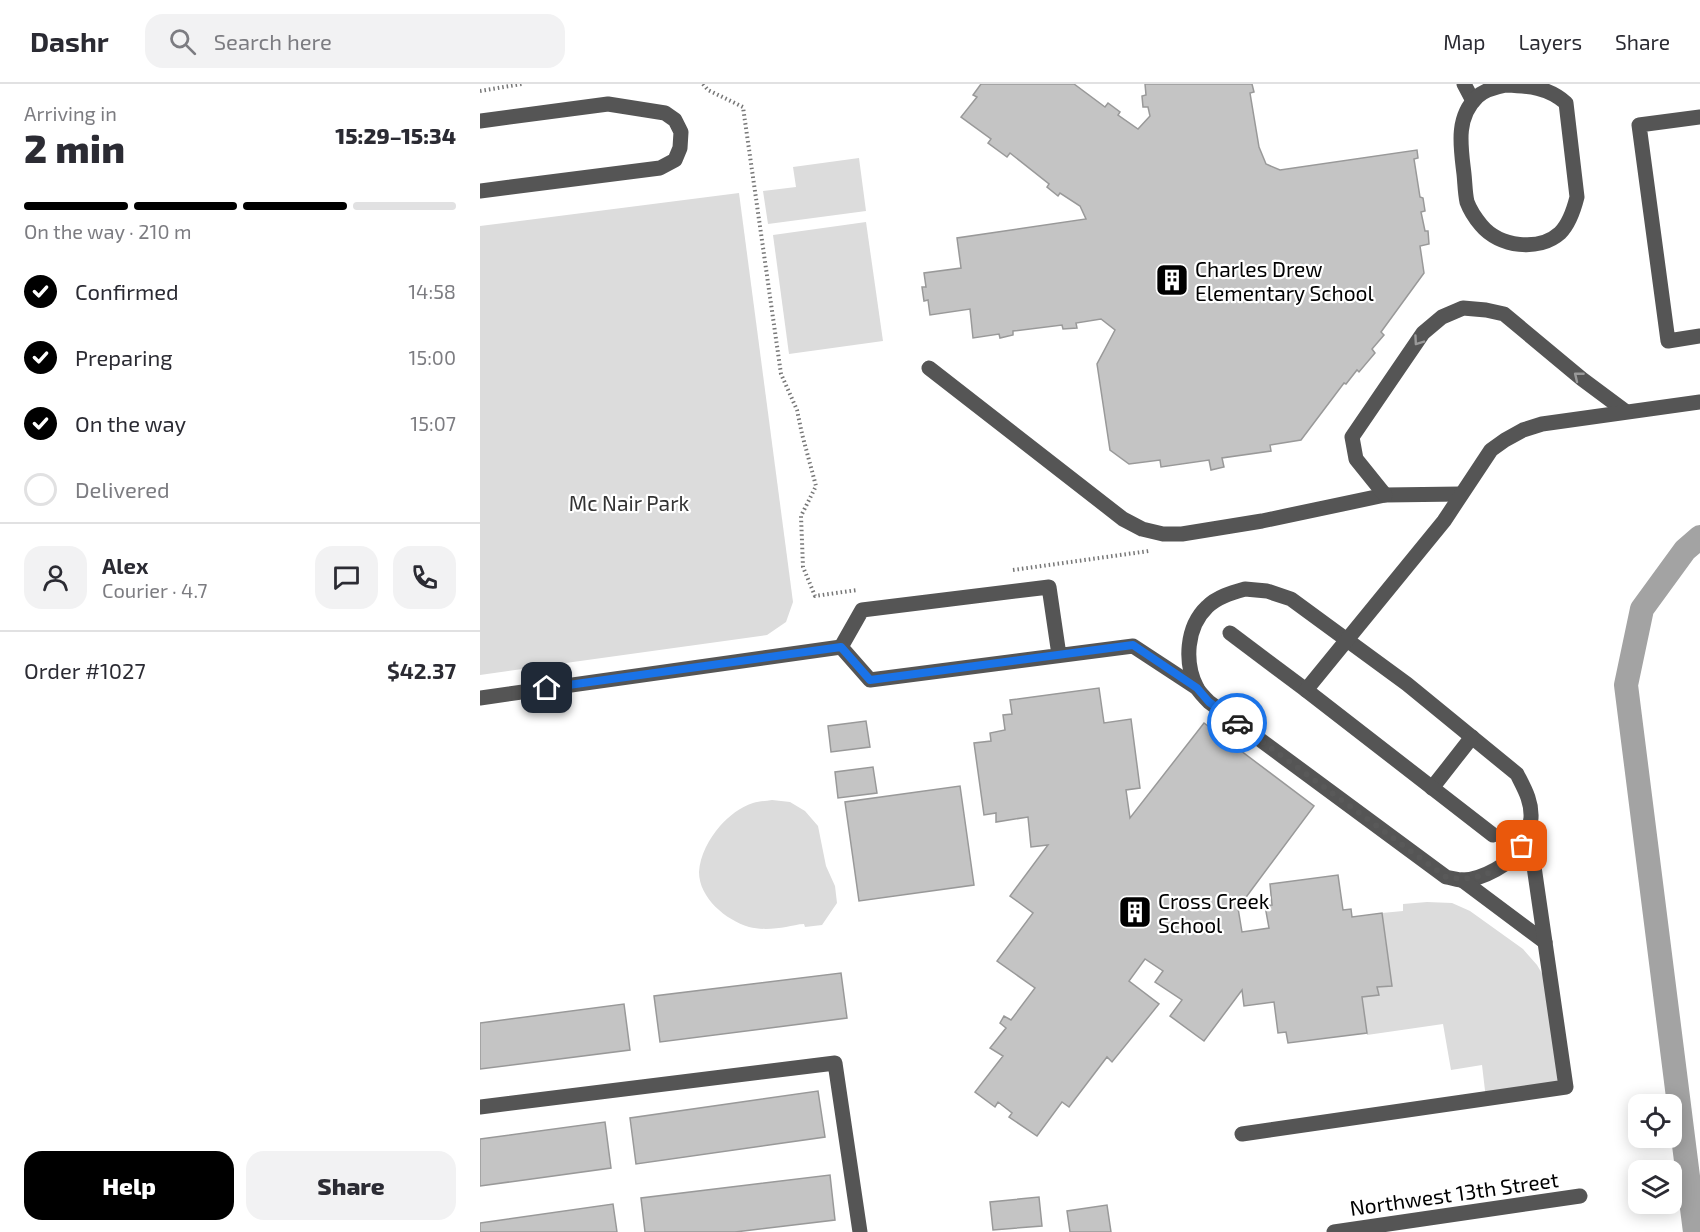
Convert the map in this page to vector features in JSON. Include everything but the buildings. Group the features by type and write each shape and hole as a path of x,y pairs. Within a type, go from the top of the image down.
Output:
{"street":[{"path":"1464,84 1473,101"},
{"path":"1506,85 1561,89 1566,103 1577,196 1575,208 1561,232 1549,241 1520,245 1505,241 1483,227 1474,216 1467,201 1460,140 1462,123 1473,101 1490,89 1506,85"},
{"path":"480,121 608,104 665,113 675,120 681,132 680,148 675,160 660,168 480,191"},
{"path":"1700,117 1639,125 1668,341 1700,336"},
{"path":"1385,495 1356,459 1352,437 1423,333 1442,317 1462,308 1486,310 1504,315 1625,411"},
{"path":"929,368 1123,519 1142,529 1163,534 1182,534 1262,521 1385,495 1461,494"},
{"path":"1306,690 1444,521 1491,450 1523,430 1542,424 1700,402"},
{"path":"841,647 862,610 1049,587 1059,655"},
{"path":"841,647 870,680 1133,645 1197,688 1209,702 1446,877 1462,880 1498,869 1522,846 1529,829 1531,816 1529,801 1517,774 1407,684 1291,599 1267,591 1245,589 1225,594 1206,608 1190,642 1188,659 1197,688"},
{"path":"1230,633 1493,835"},
{"path":"480,698 841,647"},
{"path":"1432,788 1472,737"},
{"path":"1242,1134 1566,1088 1529,829"},
{"path":"1462,880 1545,942"},
{"path":"480,1107 836,1063 860,1232"},
{"name":"Northwest 13th Street","path":"1334,1232 1580,1196"}],"path":[{"path":"480,92 522,84"},
{"path":"702,84 708,90 743,106 781,374 797,410 816,486 801,516 803,567 815,596 861,590"},
{"path":"1010,570 1160,550"}],"green space":[{"path":"859,158 866,211 768,224 763,191 796,187 793,167"},
{"name":"Mc Nair Park","path":"739,193 793,602 786,622 767,635 480,675 480,226"},
{"path":"866,222 883,341 789,354 773,235"},
{"path":"772,800 790,802 805,811 818,826 826,866 835,886 837,903 822,925 805,927 802,924 758,929 740,924 715,907 700,882 701,859 723,822 755,802"},
{"path":"1452,903 1470,911 1523,949 1537,965 1547,982 1566,1087 1486,1099 1482,1065 1451,1070 1443,1024 1367,1035 1362,997 1378,995 1377,987 1392,985 1382,913 1403,911 1403,904"}],"waterway":[{"path":"1695,1232 1626,685 1642,609 1685,550 1700,537"}],"way so far":[{"path":"1237,723 1446,877 1462,880 1498,869 1522,846"}],"place":[{"name":"Charles Drew Elementary School","path":"1172,280"},
{"name":"Cross Creek School","path":"1135,912"}],"route":[{"path":"547,688 841,647 870,680 1133,645 1197,688 1209,702 1237,723"}]}
